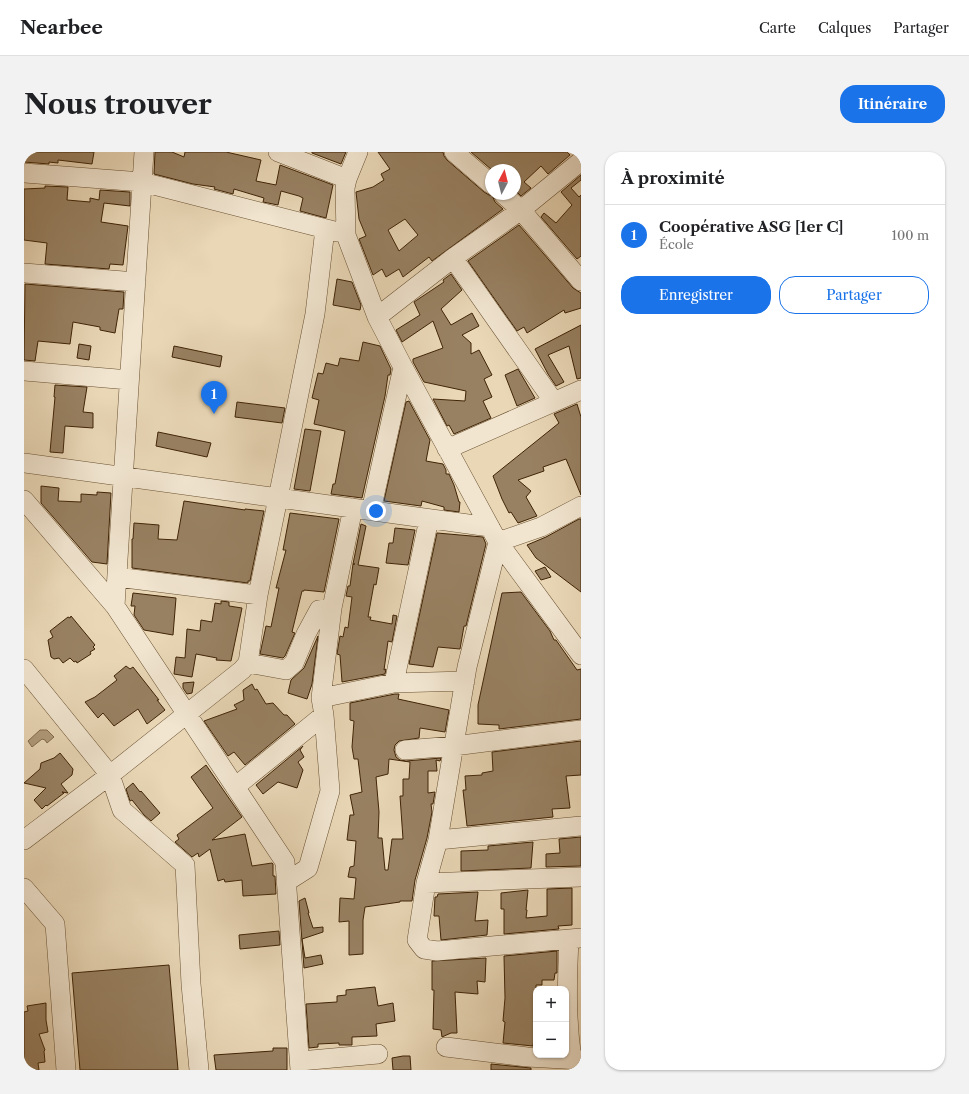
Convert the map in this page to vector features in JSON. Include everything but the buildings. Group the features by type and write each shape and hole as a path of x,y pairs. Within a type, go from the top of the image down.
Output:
{"street":[{"path":"115,606 144,152"},
{"path":"280,152 346,179"},
{"path":"358,152 346,179 346,234 377,317 494,534 579,648"},
{"path":"454,152 485,179"},
{"path":"377,317 453,258 521,210 581,161"},
{"path":"24,173 142,182 346,234"},
{"path":"510,200 521,210 581,281"},
{"path":"24,840 110,775 186,713 242,670 248,663 258,595 315,314 325,229"},
{"path":"453,258 554,402"},
{"path":"24,273 136,282"},
{"path":"286,882 308,868 330,791 322,707 332,608 403,367"},
{"path":"24,372 129,380"},
{"path":"447,449 581,390"},
{"path":"24,463 429,519 494,534 541,527 581,506"},
{"path":"24,500 115,606 285,862 300,1065 378,1054"},
{"path":"394,683 429,519"},
{"path":"446,1047 527,1064 577,1060 570,1041 575,982 575,939 437,951 424,949 417,940 426,883 438,840 465,681 494,534"},
{"path":"117,577 258,595"},
{"path":"248,663 286,670 294,663 306,634 319,610 332,608"},
{"path":"24,668 110,775 122,810 185,865 191,984 199,1070"},
{"path":"235,786 322,707 394,683 465,681"},
{"path":"405,750 454,746 581,730"},
{"path":"438,840 581,826"},
{"path":"426,883 581,877"},
{"path":"24,888 55,924 66,1070"}],"shaded area":[{"path":"40,730 47,730 54,737 47,743 42,739 32,747 28,741"}],"place":[{"name":"Coopérative ASG [1er C]","path":"214,414"}]}
